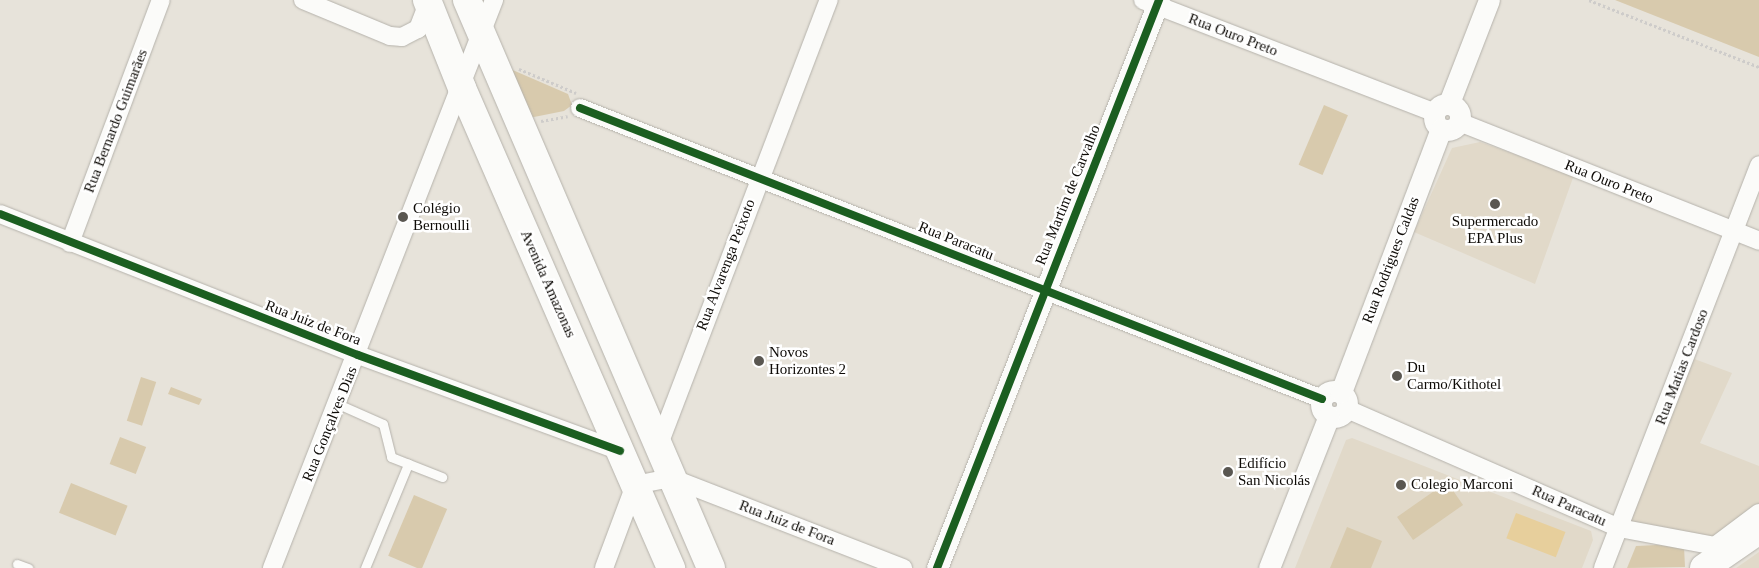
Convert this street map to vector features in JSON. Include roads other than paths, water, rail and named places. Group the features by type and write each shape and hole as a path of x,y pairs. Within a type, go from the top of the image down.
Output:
{"main road":[{"path":"467,0 711,568"},
{"name":"Avenida Amazonas","path":"427,2 608,447 635,486 671,568"},
{"path":"1710,557 1759,530"},
{"path":"1732,568 1759,550"}],"street":[{"name":"Rua Bernardo Guimarães","path":"70,243 161,0"},
{"path":"303,0 390,36 402,37 418,29 427,2"},
{"name":"Rua Gonçalves Dias","path":"272,568 358,356 462,88 487,45 494,0"},
{"name":"Rua Alvarenga Peixoto","path":"658,447 759,178 829,0"},
{"name":"Rua Rodrigues Caldas","path":"1269,568 1446,116 1489,0"},
{"name":"Rua Ouro Preto","path":"1153,2 1446,116 1759,242"},
{"name":"Rua Martim de Carvalho","path":"937,568 1153,2"},
{"name":"Rua Paracatu","path":"580,108 1334,404 1619,528 1710,557"},
{"name":"Rua Matias Cardoso","path":"1603,568 1689,353 1732,232 1759,166"},
{"name":"Rua Juiz de Fora","path":"0,214 358,356 608,447"},
{"name":"Rua Juiz de Fora","path":"671,478 902,568"},
{"path":"604,568 635,486 671,478"},
{"path":"1710,557 1759,513"}],"lane":[{"path":"338,404 383,424 391,457 442,477"},
{"path":"365,568 408,464"},
{"path":"17,564 28,568"}],"place":[{"name":"Supermercado EPA Plus","path":"1495,204"},
{"name":"Colégio Bernoulli","path":"403,217"},
{"name":"Novos Horizontes 2","path":"759,361"},
{"name":"Du Carmo/Kithotel","path":"1397,376"},
{"name":"Edifício San Nicolás","path":"1228,472"},
{"name":"Colegio Marconi","path":"1401,485"}]}
